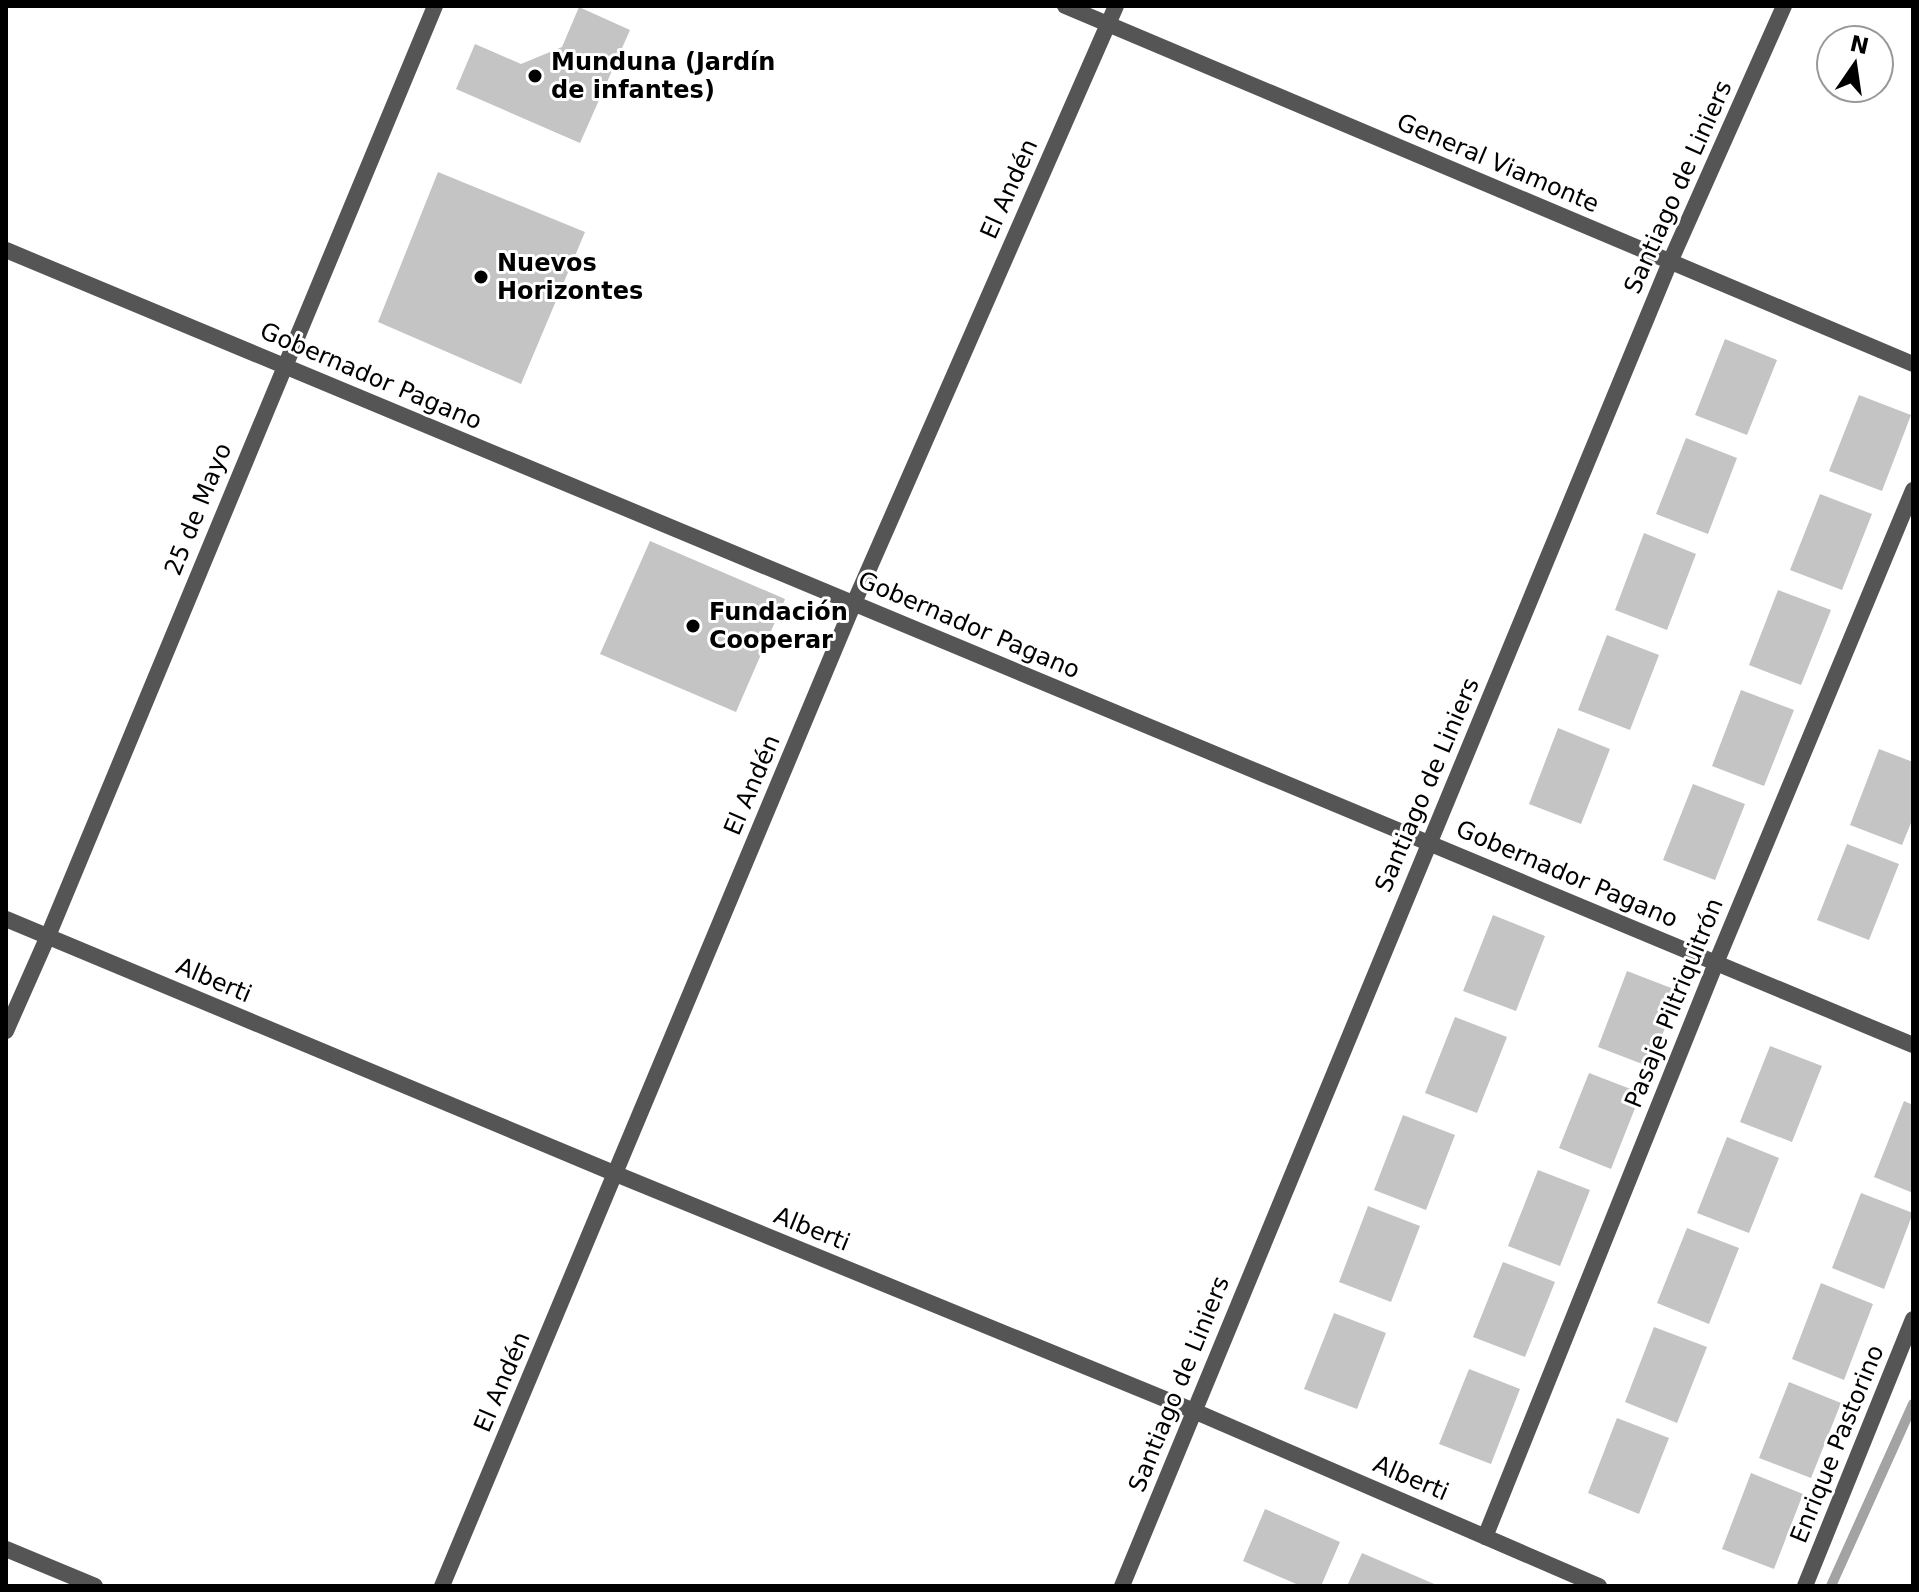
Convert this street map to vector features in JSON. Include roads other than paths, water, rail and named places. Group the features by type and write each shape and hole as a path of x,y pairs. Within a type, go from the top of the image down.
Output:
{"street":[{"name":"25 de Mayo","path":"6,1031 435,6"},
{"name":"General Viamonte","path":"1065,6 1913,364"},
{"name":"El Andén","path":"442,1586 854,603 1116,6"},
{"name":"Santiago de Liniers","path":"1122,1586 1670,262 1784,6"},
{"name":"Gobernador Pagano","path":"6,250 1913,1045"},
{"name":"Pasaje Piltriquitrón","path":"1485,1537 1716,963 1913,490"},
{"name":"Alberti","path":"6,919 1194,1411 1599,1586"},
{"name":"Enrique Pastorino","path":"1805,1586 1913,1319"},
{"path":"6,1549 95,1586"}],"waterway":[{"path":"1831,1586 1913,1404"}],"place":[{"name":"Munduna (Jardín de infantes)","path":"535,76"},
{"name":"Nuevos Horizontes","path":"481,277"},
{"name":"Fundación Cooperar","path":"693,626"}]}
